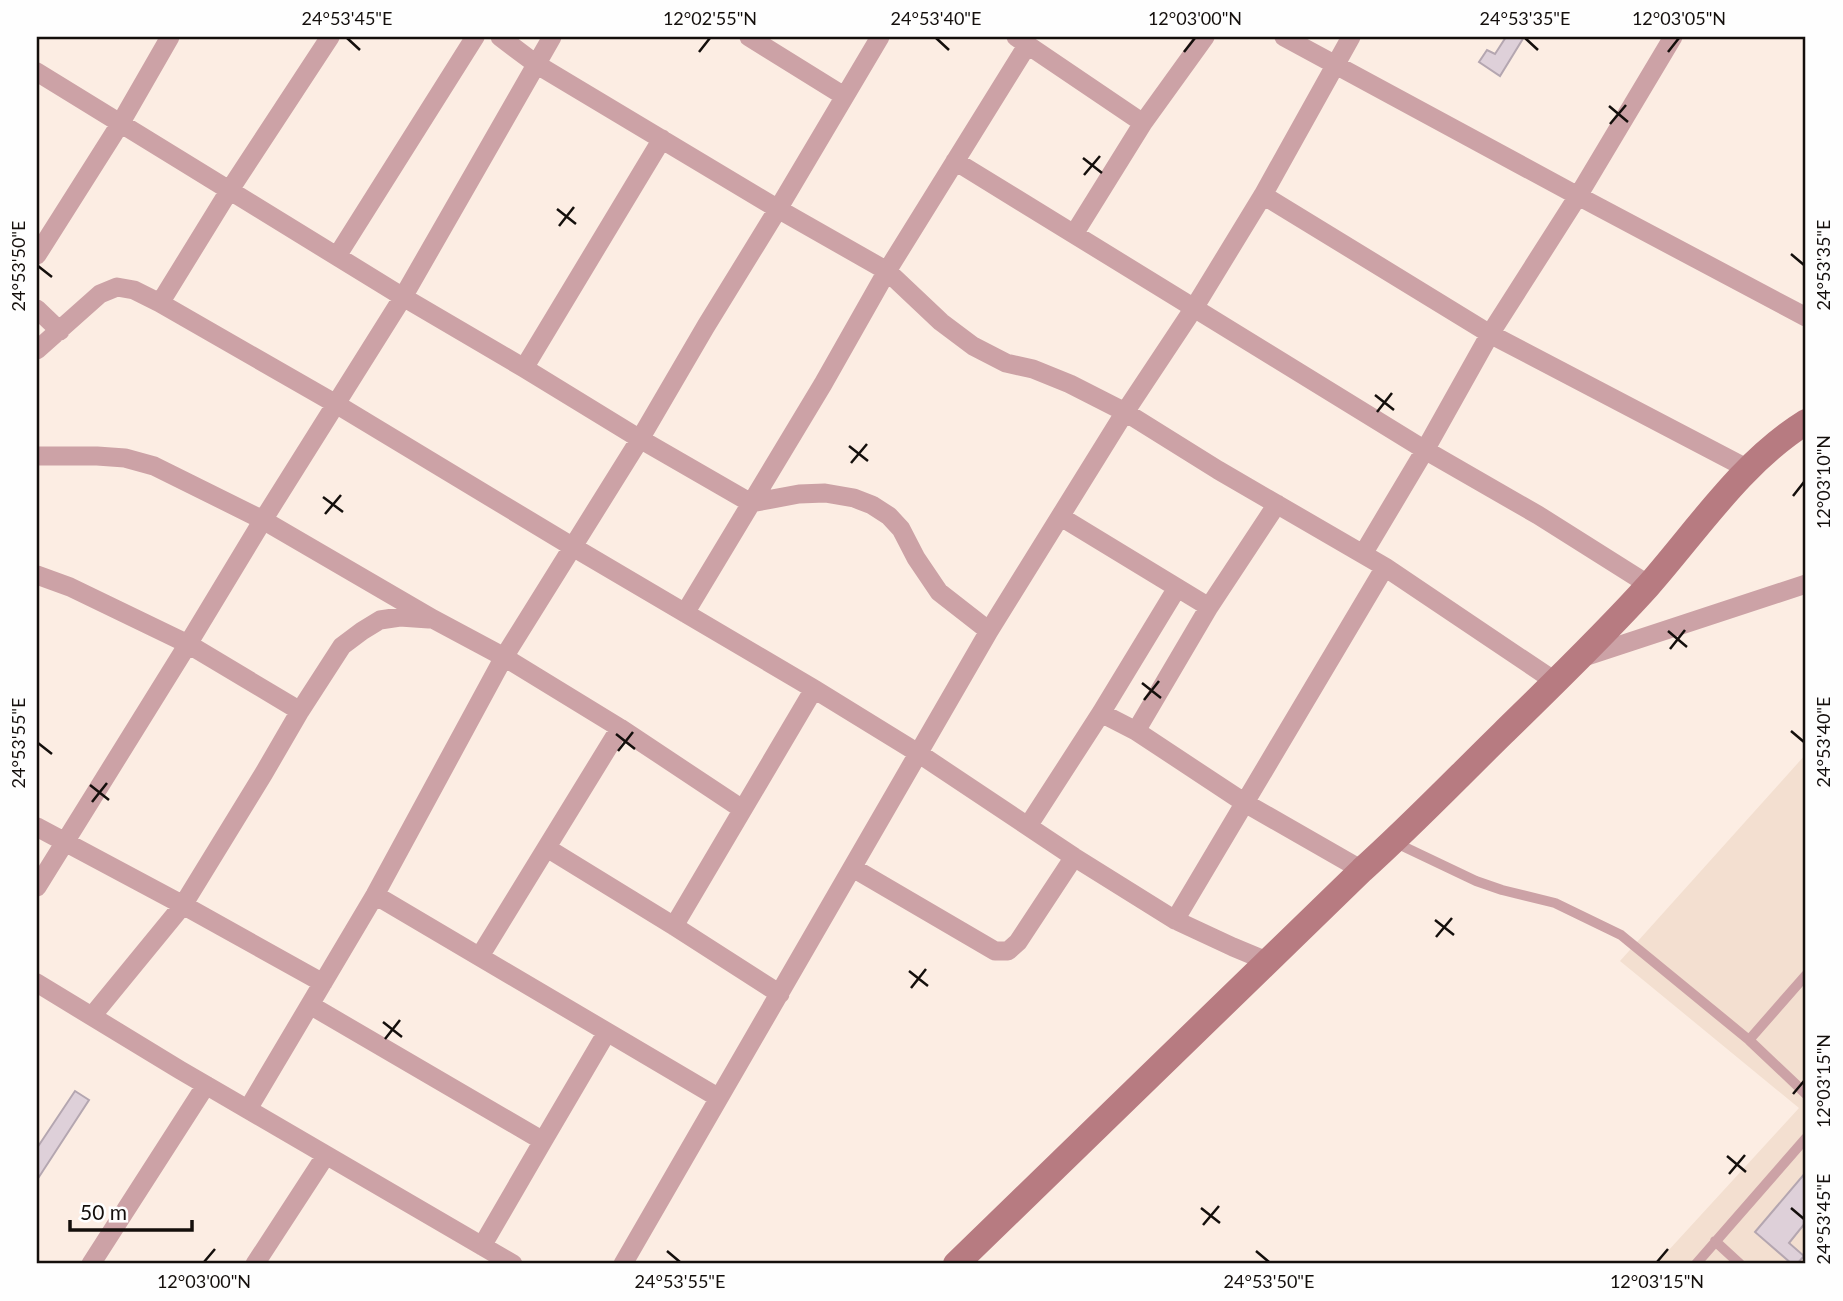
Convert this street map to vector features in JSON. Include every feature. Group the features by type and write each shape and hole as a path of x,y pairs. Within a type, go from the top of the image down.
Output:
{"main road":[{"path":"956,1264 1556,682 1649,585 1748,469 1771,447 1806,422"}],"street":[{"path":"37,255 120,124 170,37"},
{"path":"160,303 229,191 330,37"},
{"path":"337,257 475,37"},
{"path":"500,37 536,64 887,271 973,346 993,358 1033,369 1070,384 1125,412 1385,567 1556,682"},
{"path":"37,887 403,297 552,37"},
{"path":"749,37 844,96"},
{"path":"248,1109 375,895 504,657 640,439 880,37"},
{"path":"1074,234 1143,123 1205,37"},
{"path":"1284,37 1806,317"},
{"path":"622,1264 989,631 1263,195 1351,37"},
{"path":"1363,554 1490,334 1578,197 1673,37"},
{"path":"685,613 823,384 887,271 955,162 1022,40 1143,123"},
{"path":"37,72 403,297 751,503 799,494 825,493 854,498 872,505 889,516 901,529 916,558 939,592 989,631"},
{"path":"524,368 662,139"},
{"path":"955,162 1649,585"},
{"path":"1263,195 1490,334 1748,469"},
{"path":"37,350 100,294 117,287 134,289 336,404 814,689 918,753 1074,858 1175,920 1269,962"},
{"path":"37,309 60,331"},
{"path":"37,456 125,458 154,466 263,520 504,657 620,728 742,809"},
{"path":"1136,732 1209,607 1277,504"},
{"path":"1061,517 1209,607"},
{"path":"1175,920 1385,567"},
{"path":"37,575 70,587 188,644 300,711"},
{"path":"1579,659 1806,584"},
{"path":"1028,826 1177,588"},
{"path":"92,1016 183,905 342,646 380,620 400,617 433,619"},
{"path":"674,926 814,689"},
{"path":"1101,713 1136,732 1245,803 1362,870"},
{"path":"480,956 620,728"},
{"path":"37,827 323,983"},
{"path":"547,848 780,994"},
{"path":"853,868 995,951 1008,951 1018,942 1074,858"},
{"path":"375,895 719,1098"},
{"path":"37,983 513,1264"},
{"path":"310,1005 543,1141"},
{"path":"482,1247 607,1032"},
{"path":"91,1264 206,1085"},
{"path":"255,1264 326,1155"}],"lane":[{"path":"1393,842 1476,881 1555,902 1621,935 1749,1040 1806,1094"},
{"path":"1749,1040 1806,975"},
{"path":"1696,1264 1806,1138"},
{"path":"1715,1241 1740,1264"}],"shaded area":[{"path":"1806,754 1806,1264 1656,1264 1799,1108 1620,961"}],"building":[{"path":"1506,37 1524,37 1500,76 1479,62 1487,50 1495,54"},
{"path":"75,1091 89,1100 37,1180 37,1148"},
{"path":"1806,1172 1806,1222 1789,1243 1804,1256 1797,1264 1792,1264 1755,1232"}]}
